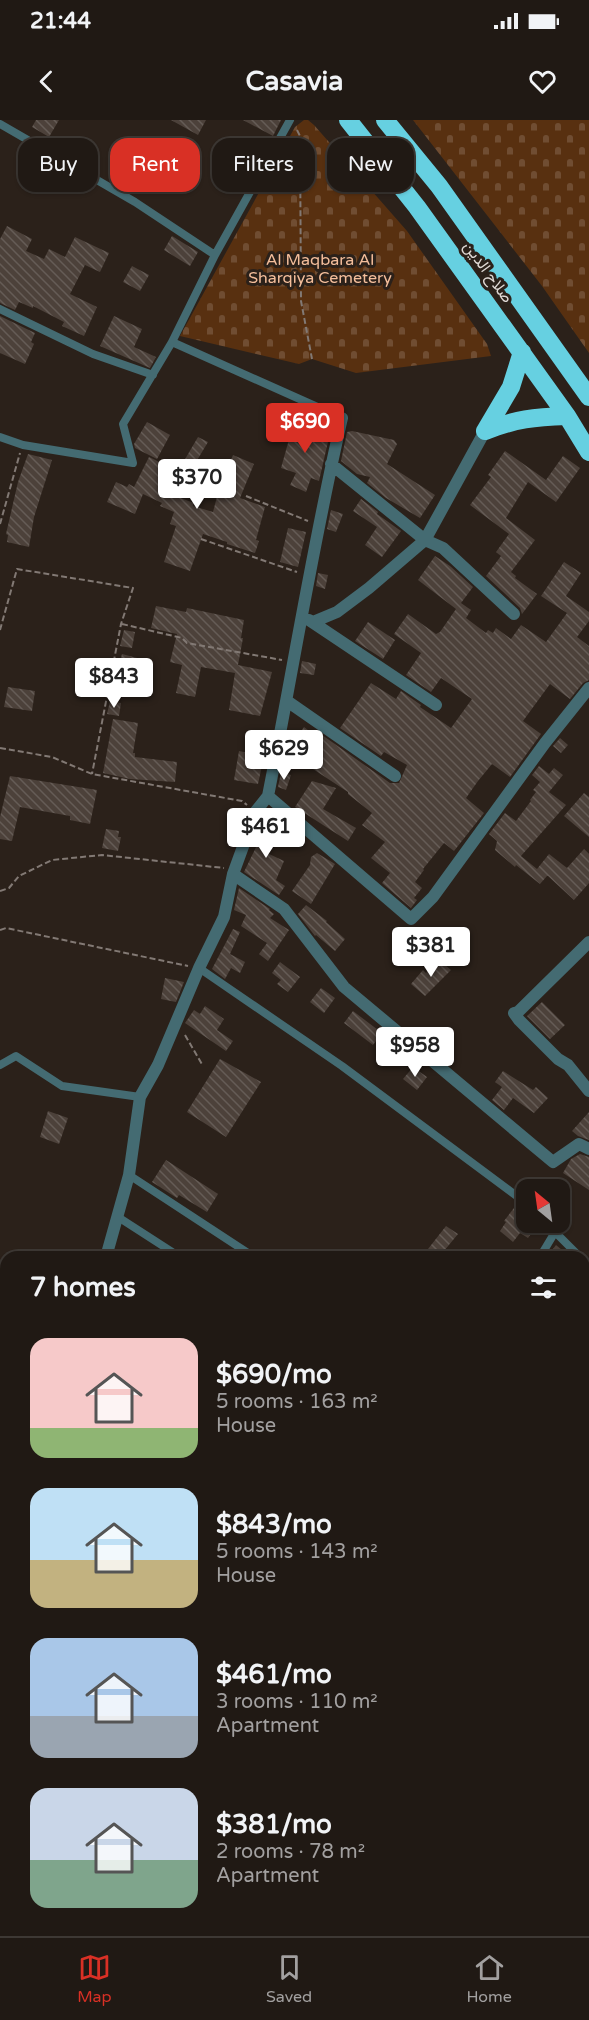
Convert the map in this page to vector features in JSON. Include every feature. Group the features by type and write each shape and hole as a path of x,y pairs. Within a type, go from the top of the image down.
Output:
{"highway":[{"name":"صلاح الدين","path":"348,120 417,207 567,416 589,452"},
{"name":"صلاح الدين","path":"385,120 439,186 589,397"},
{"path":"485,431 511,387 522,352"},
{"path":"485,431 530,417 567,416"}],"street":[{"path":"108,1251 129,1175 140,1097 158,1065 199,968 224,917 234,871 256,811 268,796 301,614 342,418"},
{"path":"313,622 336,612 361,594 425,540 485,431"},
{"path":"331,464 425,540 443,548 514,614"},
{"path":"301,614 436,705"},
{"path":"268,796 411,919 433,897 589,688"},
{"path":"287,701 395,776"},
{"path":"234,871 284,909 344,987 553,1162 579,1144 589,1149"},
{"path":"589,942 518,1012 514,1013 558,1059 568,1065 589,1091"}],"lane":[{"path":"0,436 23,445 134,463 123,424 172,342 214,255 290,120"},
{"path":"0,124 135,202 214,255"},
{"path":"0,309 93,354 153,375"},
{"path":"172,342 342,418"},
{"path":"199,968 342,1066 516,1196"},
{"path":"0,1065 16,1056 62,1086 140,1097"},
{"path":"129,1175 245,1251"},
{"path":"118,1217 171,1251"},
{"path":"544,1251 554,1233"},
{"path":"556,1233 575,1251"}],"path":[{"path":"295,128 300,136 301,301 312,359"},
{"path":"0,524 23,445"},
{"path":"246,496 319,525"},
{"path":"201,539 309,575"},
{"path":"0,630 17,569 133,588 121,624 92,774"},
{"path":"121,624 182,638 187,643 294,662"},
{"path":"0,748 52,757 92,774 242,801 256,811"},
{"path":"0,891 9,888 19,876 52,860 102,855 234,871"},
{"path":"0,930 6,928 199,968"},
{"path":"177,1023 204,1066"}],"green space":[{"name":"Al Maqbara Al Sharqiya Cemetery","path":"304,120 308,120 327,140 327,192 373,192 407,231 487,344 491,356 356,373 312,359 299,364 180,336 259,192 315,192 315,138 289,138 295,127"},
{"path":"413,120 589,120 589,353 542,286"}],"building":[{"path":"36,120 59,120 49,137 32,127"},
{"path":"171,120 206,120 198,135"},
{"path":"243,120 281,120 273,136"},
{"path":"7,226 32,239 26,251 44,259 49,249 65,257 75,237 109,253 100,272 85,265 70,294 97,307 84,336 62,326 64,322 33,306 33,308 19,302 15,310 0,303 0,239"},
{"path":"172,236 198,252 190,266 164,250"},
{"path":"132,266 149,275 140,291 123,282"},
{"path":"0,316 35,333 31,342 34,344 25,364 0,353"},
{"path":"114,316 142,329 134,347 156,357 150,368 100,346"},
{"path":"295,418 330,433 319,481 311,478 306,492 290,485 296,473 281,468"},
{"path":"147,422 170,435 157,459 135,448 134,444"},
{"path":"352,431 394,440 397,444 387,464 435,495 420,518 386,498 367,483 370,477 357,474 341,461 347,432"},
{"path":"198,437 208,442 190,472 181,466"},
{"path":"505,451 546,480 563,456 580,468 556,502 528,482 506,518 535,540 511,572 516,576 515,578 537,594 522,614 520,608 486,576 501,556 496,552 509,534 470,505 491,477 488,475"},
{"path":"28,454 52,460 34,517 29,547 7,542 8,535 6,534 18,482"},
{"path":"233,455 254,464 240,498 265,507 255,553 203,534 190,571 164,562 176,526 170,524 174,512 160,506 162,503 143,494 135,514 107,502 116,482 127,487 129,484 134,487 149,457 180,472 170,494 194,503 193,506 213,512 219,489"},
{"path":"361,499 401,531 382,557 365,545 377,527 353,511"},
{"path":"331,510 343,514 336,532 327,529"},
{"path":"288,528 306,532 298,567 280,562"},
{"path":"435,556 473,587 461,603 471,610 466,618 486,633 488,630 493,633 496,628 511,639 521,625 546,642 567,613 541,596 564,562 581,573 566,596 589,612 589,621 577,637 589,646 589,680 583,683 570,699 550,684 523,721 541,734 510,777 492,764 478,781 466,798 484,813 454,851 444,843 423,869 415,882 422,888 414,898 417,900 411,908 382,883 390,873 371,858 385,842 362,825 372,813 348,792 287,752 304,727 313,734 315,730 390,783 399,783 407,765 384,752 381,756 340,728 371,683 396,699 401,691 451,728 472,699 441,678 431,692 406,675 421,653 394,634 408,614 436,634 440,632 456,609 418,580"},
{"path":"318,573 328,575 325,589 316,586"},
{"path":"156,606 186,612 187,608 244,620 238,665 272,672 260,716 229,710 235,673 201,667 195,697 176,693 182,665 170,662 177,634 151,628"},
{"path":"368,622 395,640 383,659 355,641"},
{"path":"124,630 135,632 132,648 120,646"},
{"path":"122,654 141,659 135,684 115,679"},
{"path":"302,661 316,664 314,675 300,673"},
{"path":"8,687 35,691 32,711 4,707"},
{"path":"110,701 121,703 119,716 107,714"},
{"path":"113,719 138,723 133,753 135,757 177,762 175,782 130,779 103,773"},
{"path":"560,738 568,745 561,753 553,746"},
{"path":"239,751 264,756 258,784 234,780"},
{"path":"539,766 549,774 554,768 563,775 549,792 566,805 521,856 537,869 549,854 567,868 584,849 589,854 589,883 574,900 548,876 540,884 516,865 515,867 495,850 497,841 489,834 505,813 516,821 531,801 536,792 533,790 540,782 532,775"},
{"path":"281,772 291,775 286,790 278,787"},
{"path":"10,776 97,790 90,824 70,820 70,816 20,807 12,841 0,839 0,817"},
{"path":"312,781 336,788 323,809 356,828 348,841 295,807"},
{"path":"584,793 589,797 589,837 564,816"},
{"path":"267,814 277,818 267,853 284,861 276,880 285,886 279,895 244,872 259,841 257,841"},
{"path":"106,829 119,831 118,837 121,837 118,851 102,848"},
{"path":"317,853 335,864 311,904 292,891 310,865 311,857"},
{"path":"239,888 270,909 274,914 270,918 289,930 268,961 259,954 267,943 241,926 246,915 234,910"},
{"path":"306,905 345,939 335,951 315,936 298,914"},
{"path":"233,929 240,932 230,954 245,962 240,973 231,968 225,979 212,969"},
{"path":"438,959 451,970 425,996 411,984 423,970 426,973"},
{"path":"280,962 300,977 288,992 277,984 281,980 272,973"},
{"path":"165,978 184,982 176,1002 161,999"},
{"path":"321,988 335,998 324,1013 310,1002"},
{"path":"542,1002 565,1025 550,1039 527,1016"},
{"path":"205,1006 224,1019 217,1030 233,1041 226,1051 185,1023 194,1010 200,1014"},
{"path":"353,1011 382,1033 373,1045 344,1023"},
{"path":"220,1059 261,1082 226,1137 187,1112"},
{"path":"413,1067 427,1077 417,1090 403,1079"},
{"path":"503,1071 533,1090 536,1087 548,1098 534,1113 513,1098 504,1110 492,1100 502,1087 495,1082"},
{"path":"48,1111 68,1118 59,1144 40,1137"},
{"path":"589,1112 589,1140 572,1131"},
{"path":"580,1154 589,1157 589,1190 563,1173 571,1159"},
{"path":"166,1160 218,1194 207,1212 179,1195 177,1198 152,1182"},
{"path":"516,1205 516,1233 520,1233 513,1242 500,1231 506,1222 504,1221"},
{"path":"446,1226 458,1234 444,1251 428,1249"},
{"path":"520,1233 532,1233 528,1238"},
{"path":"556,1245 563,1251 552,1251"}]}
